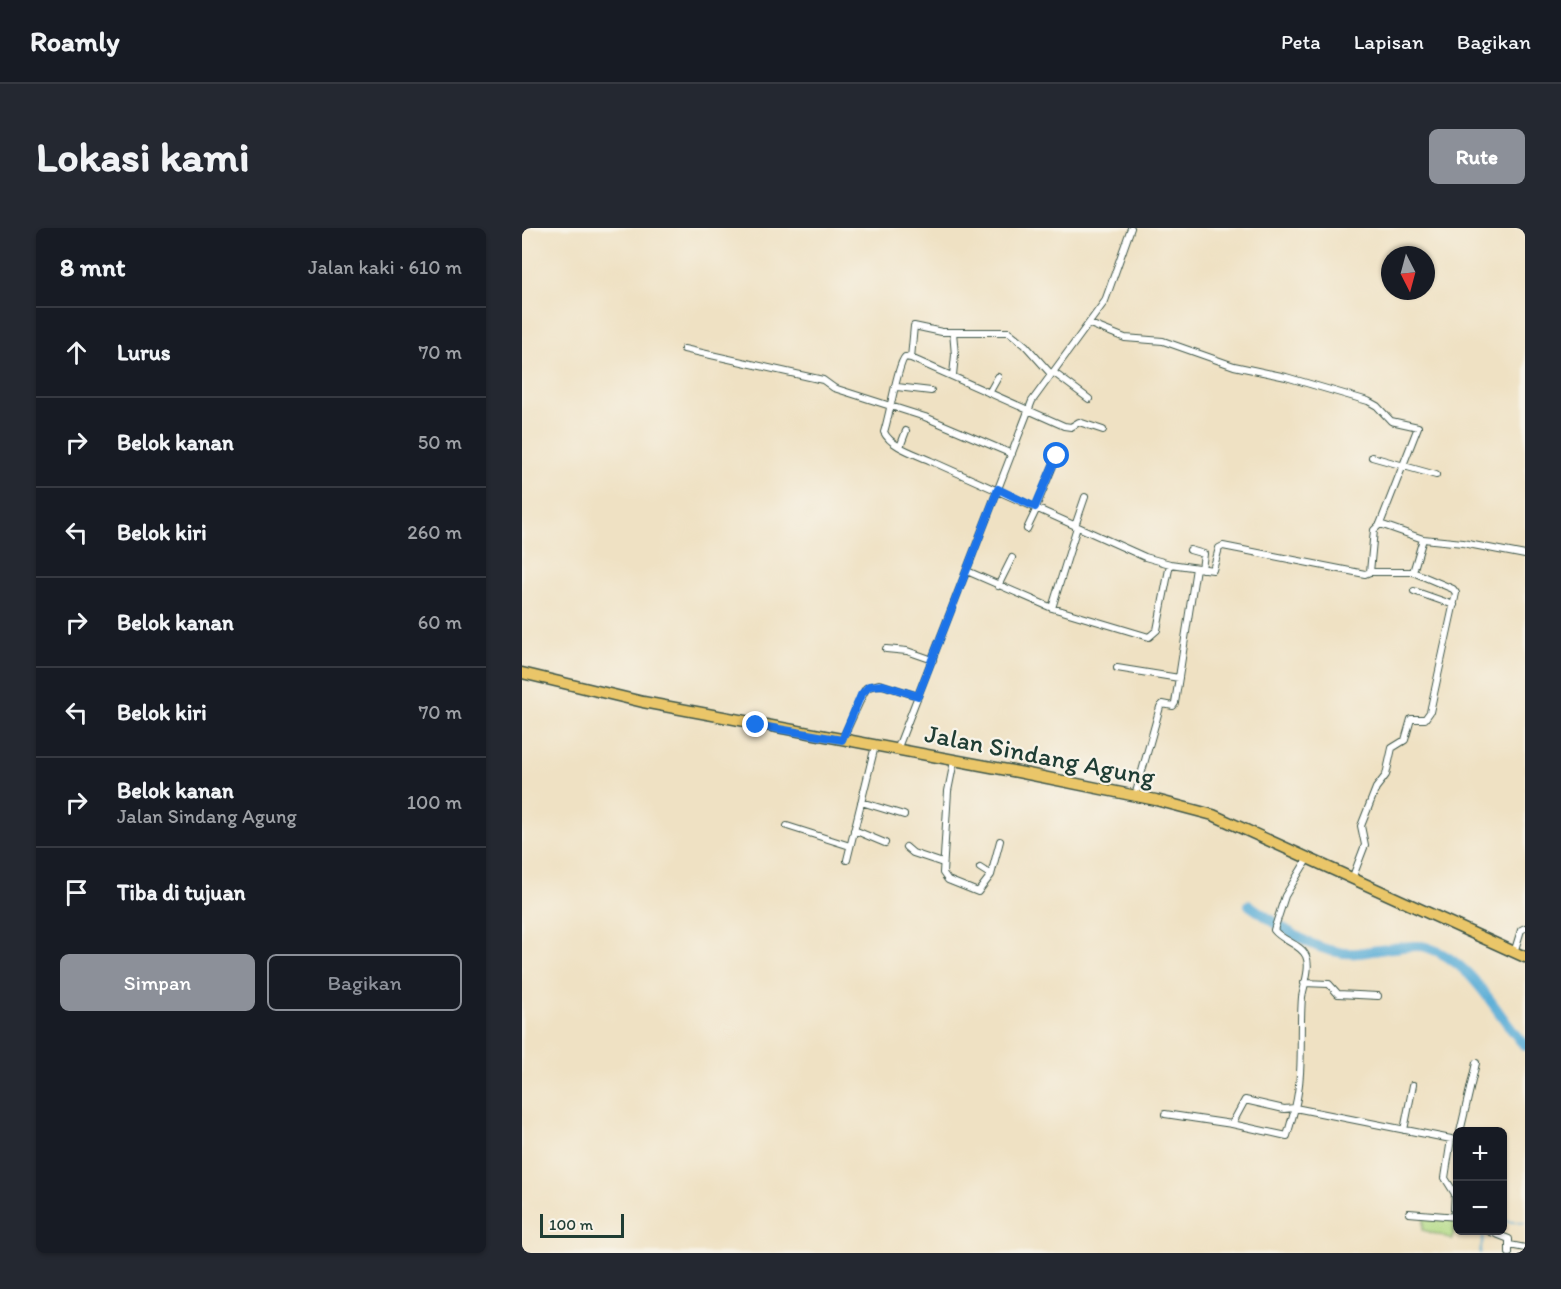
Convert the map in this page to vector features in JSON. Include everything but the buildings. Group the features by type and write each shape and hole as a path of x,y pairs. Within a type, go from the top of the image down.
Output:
{"main road":[{"name":"Jalan Sindang Agung","path":"522,673 643,702 1135,796 1224,819 1520,955"}],"street":[{"path":"897,750 1028,411 1052,373 1105,302 1131,228"},
{"path":"1090,324 1125,338 1163,341 1234,366 1286,377 1373,404 1391,421 1418,427 1380,524 1374,530 1370,572"},
{"path":"912,358 914,326 953,332 1009,332 1052,373 1089,399"},
{"path":"953,332 955,355 953,375"},
{"path":"684,349 820,379 834,388 891,406 1012,453"},
{"path":"1103,430 1079,422 1068,427 1028,411 953,375 905,357 901,361 897,387 884,434 900,447 1145,556 1170,564 1214,570 1219,548 1223,546 1365,574 1413,572 1455,590 1454,605 1430,712 1425,719 1411,718 1405,740 1392,748 1386,775 1376,788 1361,826 1365,845 1352,879"},
{"path":"990,393 998,377"},
{"path":"897,387 931,391"},
{"path":"900,447 906,431"},
{"path":"1027,529 1057,456"},
{"path":"1372,457 1436,475"},
{"path":"1052,608 1085,497"},
{"path":"1380,524 1423,539 1463,543 1525,555"},
{"path":"1413,572 1423,539"},
{"path":"1135,796 1160,707 1174,705 1199,568 1204,554 1191,550"},
{"path":"998,586 1012,558"},
{"path":"967,571 1052,608 1145,637 1153,636 1157,630 1170,564"},
{"path":"1414,591 1454,605"},
{"path":"886,649 907,651 933,660"},
{"path":"1117,668 1179,678"},
{"path":"842,740 861,695 869,686 883,685 918,696"},
{"path":"847,860 875,746"},
{"path":"954,761 948,791 943,873 948,880 978,892 991,875 1000,842"},
{"path":"861,802 904,815"},
{"path":"787,826 850,846"},
{"path":"854,830 885,843"},
{"path":"906,847 913,853 943,864"},
{"path":"1165,1114 1232,1124 1287,1136 1300,1080 1307,962 1305,954 1280,937 1274,930 1285,896 1308,858"},
{"path":"980,868 991,875"},
{"path":"1520,955 1521,930 1525,928"},
{"path":"1304,983 1329,984 1338,994 1378,996"},
{"path":"1461,1127 1476,1063"},
{"path":"1404,1130 1413,1085"},
{"path":"1232,1124 1245,1101 1284,1109 1295,1107 1453,1138"},
{"path":"1453,1142 1445,1178 1453,1191"},
{"path":"1409,1213 1453,1217"},
{"path":"1499,1235 1507,1238 1510,1245 1509,1253"},
{"path":"1510,1245 1525,1248"}],"green space":[{"path":"1424,1217 1453,1218 1452,1239 1423,1230"}],"waterway":[{"path":"1249,905 1300,938 1328,950 1357,953 1420,946 1443,954 1457,964 1482,989 1525,1046"},
{"path":"1507,1221 1525,1223"},
{"path":"1480,1253 1484,1235"}],"route":[{"path":"756,725 842,740 861,695 869,686 879,684 918,696 998,489 1035,507 1057,456"}]}
